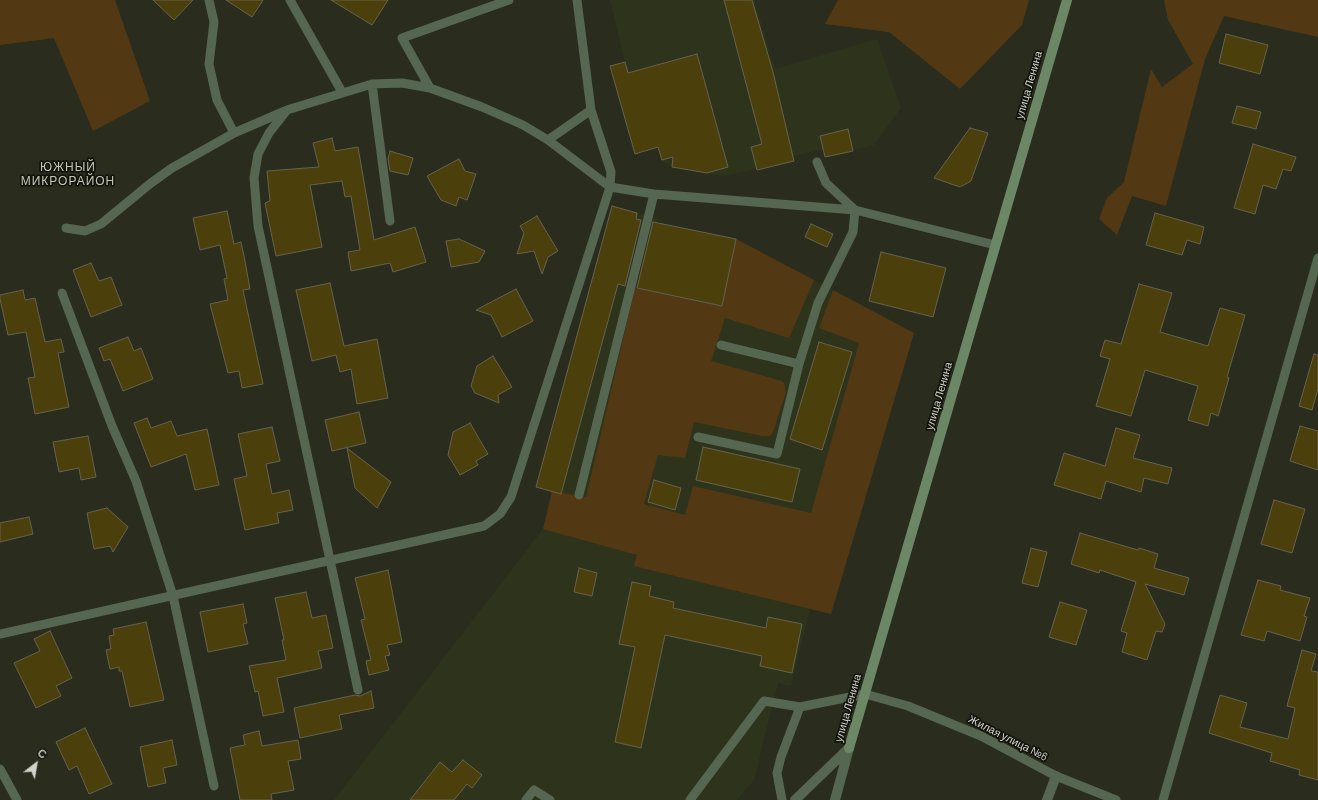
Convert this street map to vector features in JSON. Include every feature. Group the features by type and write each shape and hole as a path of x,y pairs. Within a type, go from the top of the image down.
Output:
{"street":[{"name":"улица Ленина","path":"835,800 864,694 1067,0"},
{"path":"795,800 849,748"},
{"path":"1047,800 1056,776"}],"lane":[{"path":"209,0 214,22 209,64 216,100 234,133"},
{"path":"290,0 342,92"},
{"path":"430,88 402,38 509,0"},
{"path":"0,634 484,526 500,514 511,497 610,187 611,172 591,110 577,0"},
{"path":"66,228 86,231 101,224 172,168 234,133 287,110 372,84 402,83 430,88 509,119 548,140 610,187 654,194 854,210 995,245"},
{"path":"372,84 390,220"},
{"path":"287,110 269,133 258,154 254,178 258,226 358,690"},
{"path":"548,140 591,110"},
{"path":"698,437 777,454 799,364 825,286 853,232 854,210 826,183 817,162"},
{"path":"579,495 654,194"},
{"path":"1163,800 1318,258"},
{"path":"62,293 112,426 136,481 173,596 214,786"},
{"path":"721,345 799,364"},
{"path":"690,800 764,701 800,708 864,694"},
{"name":"Жилая улица №6","path":"864,694 908,706 980,736 1056,776 1116,800"},
{"path":"782,800 777,773 781,757 800,708"},
{"path":"0,769 17,800"},
{"path":"526,800 534,790 550,800"}],"shaded area":[{"path":"0,0 115,0 150,101 93,131 54,38 0,45"},
{"path":"610,0 754,0 775,69 877,39 901,108 874,145 825,157 823,149 794,156 794,161 723,176 672,167 661,160 658,147 635,154 610,66 625,62"},
{"path":"838,0 1029,0 1022,25 960,89 889,32 825,24"},
{"path":"1164,0 1318,0 1318,37 1224,16 1205,59 1166,206 1132,196 1117,235 1099,219 1107,198 1124,182 1151,69 1162,87 1193,64 1168,20"},
{"path":"612,206 658,218 657,223 736,239 914,333 831,614 810,609 791,686 778,683 754,780 737,800 334,800 543,529 552,492 536,487"},
{"path":"736,239 814,280 789,338 725,318 711,361 782,381 784,383 786,392 773,432 770,436 762,436 694,422 685,458 658,455 644,504 685,515 693,486 811,513 859,343 819,328 833,290 914,333 831,614 634,566 637,555 543,529 552,491 586,497 635,288 722,306"}],"building":[{"path":"153,0 193,0 174,20"},
{"path":"226,0 263,0 252,17"},
{"path":"331,0 388,0 372,25"},
{"path":"724,0 752,0 773,72 794,161 757,170 751,147 762,144"},
{"path":"1226,34 1268,45 1260,74 1219,63"},
{"path":"697,54 728,167 707,173 672,167 673,157 662,160 658,147 635,154 610,66 625,62 628,73"},
{"path":"1237,106 1261,112 1256,129 1232,123"},
{"path":"970,128 988,133 971,181 960,187 934,178"},
{"path":"848,129 853,151 825,157 820,136"},
{"path":"332,138 335,151 358,147 374,240 415,227 426,262 393,272 390,263 351,271 348,252 360,250 351,196 345,197 342,181 310,185 322,247 276,256 265,203 270,201 267,171 319,167 313,143"},
{"path":"1253,144 1296,157 1291,171 1283,169 1276,189 1263,185 1255,214 1234,208"},
{"path":"390,151 413,158 408,175 390,171 388,159"},
{"path":"459,159 465,171 476,174 467,200 459,197 456,206 441,200 427,176"},
{"path":"612,206 637,213 636,219 641,220 625,286 618,284 561,494 536,487"},
{"path":"227,211 234,244 241,242 244,256 250,289 243,290 263,384 242,388 239,371 228,373 210,304 228,300 224,279 227,278 220,245 200,250 193,218"},
{"path":"1155,213 1204,227 1200,244 1187,240 1182,255 1146,245"},
{"path":"537,216 558,251 548,257 542,274 534,251 517,254 524,233 520,226"},
{"path":"653,222 736,239 722,306 637,288"},
{"path":"811,224 833,234 827,247 805,237"},
{"path":"459,239 485,251 479,262 451,267 446,241"},
{"path":"881,252 946,268 933,317 869,301"},
{"path":"91,263 99,281 111,277 122,305 91,317 73,270"},
{"path":"330,283 344,346 377,339 388,398 357,404 351,369 340,372 336,355 312,361 296,290"},
{"path":"1139,284 1172,293 1160,332 1208,346 1220,308 1245,315 1227,377 1229,378 1218,416 1211,413 1208,426 1188,420 1198,386 1145,370 1131,416 1096,406 1110,359 1100,356 1105,340 1121,344"},
{"path":"516,289 533,321 502,337 491,315 476,310"},
{"path":"23,290 25,300 35,298 45,342 61,339 64,352 58,353 69,407 35,414 28,378 35,377 26,332 8,335 0,299 0,295"},
{"path":"128,337 134,351 141,348 153,379 123,391 110,359 104,361 99,348"},
{"path":"819,342 852,352 822,450 790,439"},
{"path":"1314,354 1318,355 1318,389 1312,410 1299,406"},
{"path":"493,356 512,387 498,395 499,403 475,393 471,386 477,366"},
{"path":"359,412 366,443 332,451 325,420"},
{"path":"147,418 151,428 171,421 177,436 207,429 219,485 195,490 186,454 151,467 134,423"},
{"path":"470,423 488,454 476,461 478,465 460,475 448,455 453,432"},
{"path":"1300,426 1318,431 1318,470 1290,461"},
{"path":"272,427 280,461 266,464 272,494 289,490 293,510 277,513 279,523 245,530 234,479 247,476 238,434"},
{"path":"1116,428 1140,435 1133,458 1172,468 1168,484 1144,478 1141,492 1106,481 1101,499 1054,485 1064,453 1105,466"},
{"path":"88,436 96,477 81,480 79,468 59,472 53,442"},
{"path":"703,447 800,469 792,502 696,480"},
{"path":"347,448 391,482 377,508 355,488"},
{"path":"654,480 681,488 675,510 648,502"},
{"path":"1274,500 1305,509 1292,553 1261,544"},
{"path":"107,508 128,527 113,552 110,546 94,549 87,513"},
{"path":"29,517 33,534 0,542 0,523"},
{"path":"1080,533 1138,550 1139,548 1158,554 1154,568 1189,578 1184,595 1145,584 1165,624 1162,632 1156,631 1147,660 1122,652 1127,633 1121,631 1136,582 1100,570 1099,573 1071,564"},
{"path":"1031,548 1047,552 1038,587 1022,583"},
{"path":"579,568 597,573 592,596 574,592"},
{"path":"388,570 402,642 387,645 390,655 385,656 389,670 369,675 366,661 371,660 361,620 365,619 355,578"},
{"path":"1258,580 1281,586 1280,590 1310,598 1304,616 1307,617 1300,641 1267,631 1264,641 1241,635"},
{"path":"632,582 651,586 649,596 674,602 673,608 766,628 768,617 802,624 792,673 760,666 762,656 665,635 641,748 615,742 635,647 619,644"},
{"path":"306,592 312,618 326,615 333,648 318,651 322,668 277,678 284,712 263,716 258,691 255,692 249,666 286,660 282,640 284,640 275,598"},
{"path":"1060,602 1087,610 1076,645 1049,637"},
{"path":"243,604 247,623 243,624 248,644 208,652 200,612"},
{"path":"146,622 164,700 130,707 122,671 119,671 119,667 110,669 106,650 111,649 109,636 114,635 113,629"},
{"path":"50,631 72,678 56,686 61,696 36,708 14,663 40,651 34,639"},
{"path":"1302,650 1316,654 1311,671 1318,672 1318,780 1299,775 1300,770 1270,761 1272,753 1209,733 1220,695 1247,703 1240,727 1288,739 1295,708 1287,706"},
{"path":"371,691 374,708 339,715 342,729 300,738 294,708 355,695 360,696"},
{"path":"85,728 112,784 89,794 77,766 69,770 56,742"},
{"path":"259,731 262,746 298,740 301,759 288,761 294,790 271,794 272,800 240,800 230,748 245,745 243,735"},
{"path":"172,740 177,765 163,768 166,783 148,787 140,747"},
{"path":"463,760 482,775 472,788 467,784 454,800 410,800 440,762 452,772"}],"district":[{"name":"ЮЖНЫЙ МИКРОРАЙОН","path":"68,174"}]}
